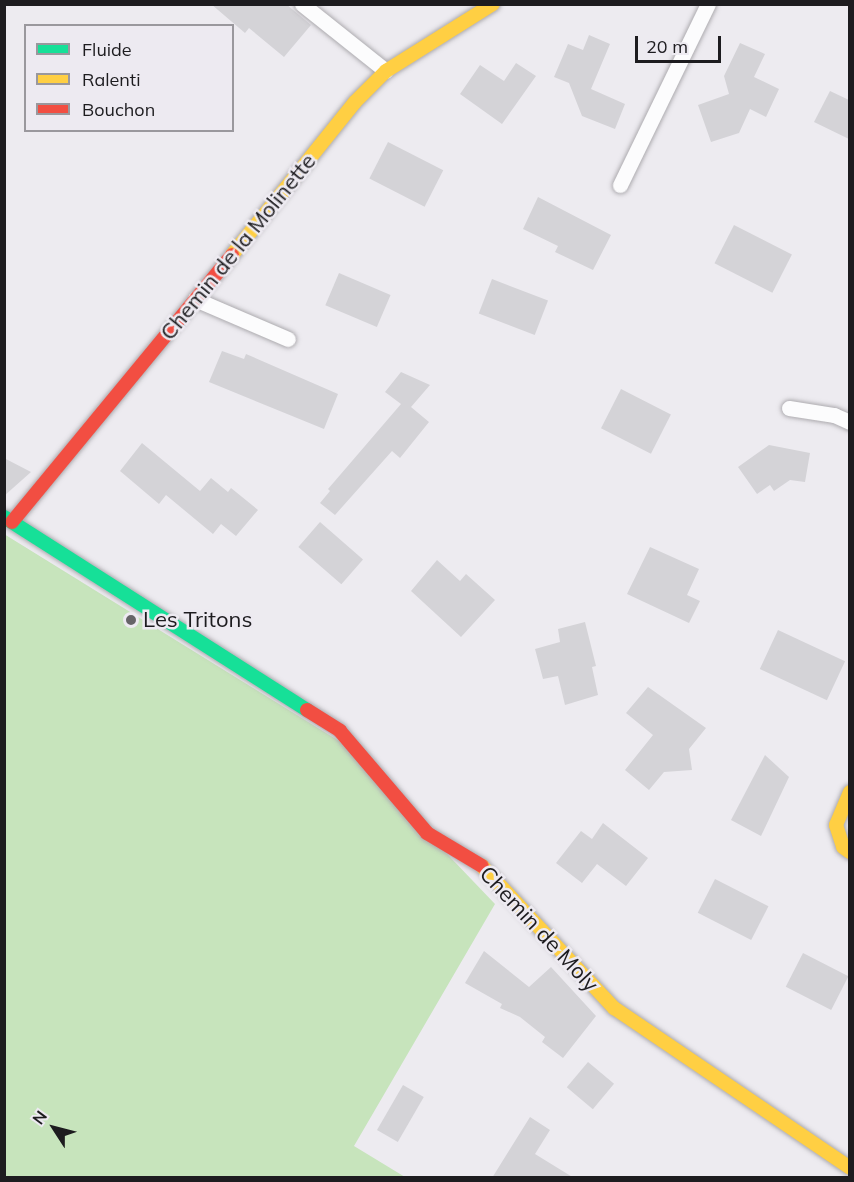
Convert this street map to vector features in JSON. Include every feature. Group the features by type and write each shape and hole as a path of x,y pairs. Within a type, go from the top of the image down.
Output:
{"street":[{"name":"Chemin de la Molinette","path":"8,519 63,464 356,102 387,71 485,6"},
{"name":"Chemin de Moly","path":"8,519 340,731 427,833 488,869 614,1008 849,1168"},
{"path":"849,792 836,825 843,847 849,852"}],"lane":[{"path":"302,4 387,71"},
{"path":"620,185 708,4"},
{"path":"195,299 288,339"},
{"path":"789,408 834,414 849,422"}],"green space":[{"path":"4,534 339,741 495,904 354,1146 405,1177 5,1177"}],"building":[{"path":"211,4 286,4 311,25 284,57 249,28 245,33"},
{"path":"589,35 610,44 591,89 625,104 615,129 582,116 569,83 554,77 568,44 583,50"},
{"path":"740,43 765,54 754,77 779,89 766,117 750,109 739,133 711,142 698,105 729,94 724,76"},
{"path":"516,63 536,76 502,124 460,94 480,65 504,81"},
{"path":"830,91 849,100 849,139 814,122"},
{"path":"388,142 443,170 425,207 369,179"},
{"path":"538,197 611,235 593,270 555,252 558,246 523,229"},
{"path":"734,225 792,255 772,293 714,263"},
{"path":"339,273 391,295 377,327 325,305"},
{"path":"492,279 548,301 535,335 479,314"},
{"path":"222,351 244,359 246,354 338,394 324,429 209,382"},
{"path":"401,372 430,385 411,407 429,422 400,458 392,451 335,515 320,503 330,491 328,489 401,404 385,392"},
{"path":"621,389 671,414 651,454 601,428"},
{"path":"142,443 200,491 211,478 228,492 231,488 258,510 236,536 221,524 213,534 166,495 159,504 120,471"},
{"path":"769,445 810,453 805,482 790,480 774,491 770,485 757,494 738,467"},
{"path":"4,458 31,472 4,496"},
{"path":"320,522 363,559 341,584 298,547"},
{"path":"650,547 699,569 687,595 700,601 689,623 627,594"},
{"path":"437,560 460,581 466,574 495,600 461,637 411,591"},
{"path":"585,622 596,666 592,667 598,695 565,705 558,676 543,679 535,649 560,642 558,629"},
{"path":"778,630 845,661 827,700 760,669"},
{"path":"648,687 706,728 689,749 692,770 664,772 649,790 625,770 653,735 626,713"},
{"path":"765,755 789,777 761,836 731,820"},
{"path":"603,823 648,858 626,886 597,864 582,883 556,863 581,831 592,839"},
{"path":"715,879 768,906 751,940 698,913"},
{"path":"484,951 529,987 551,967 596,1016 563,1058 542,1042 545,1037 520,1017 500,1008 502,1004 465,983"},
{"path":"803,953 848,976 831,1010 786,987"},
{"path":"588,1062 614,1084 593,1109 567,1087"},
{"path":"403,1085 424,1097 398,1142 377,1130"},
{"path":"530,1117 550,1130 535,1154 574,1178 492,1178"}],"traffic: fast":[{"path":"4,517 307,710"}],"traffic: slow":[{"path":"232,255 355,102 386,71 493,4"},
{"path":"850,792 836,825 843,847 850,852"},
{"path":"482,866 614,1008 850,1168"}],"traffic: jam":[{"path":"12,522 232,255"},
{"path":"307,710 340,731 427,833 482,866"}],"place":[{"name":"Les Tritons","path":"131,620"}]}
